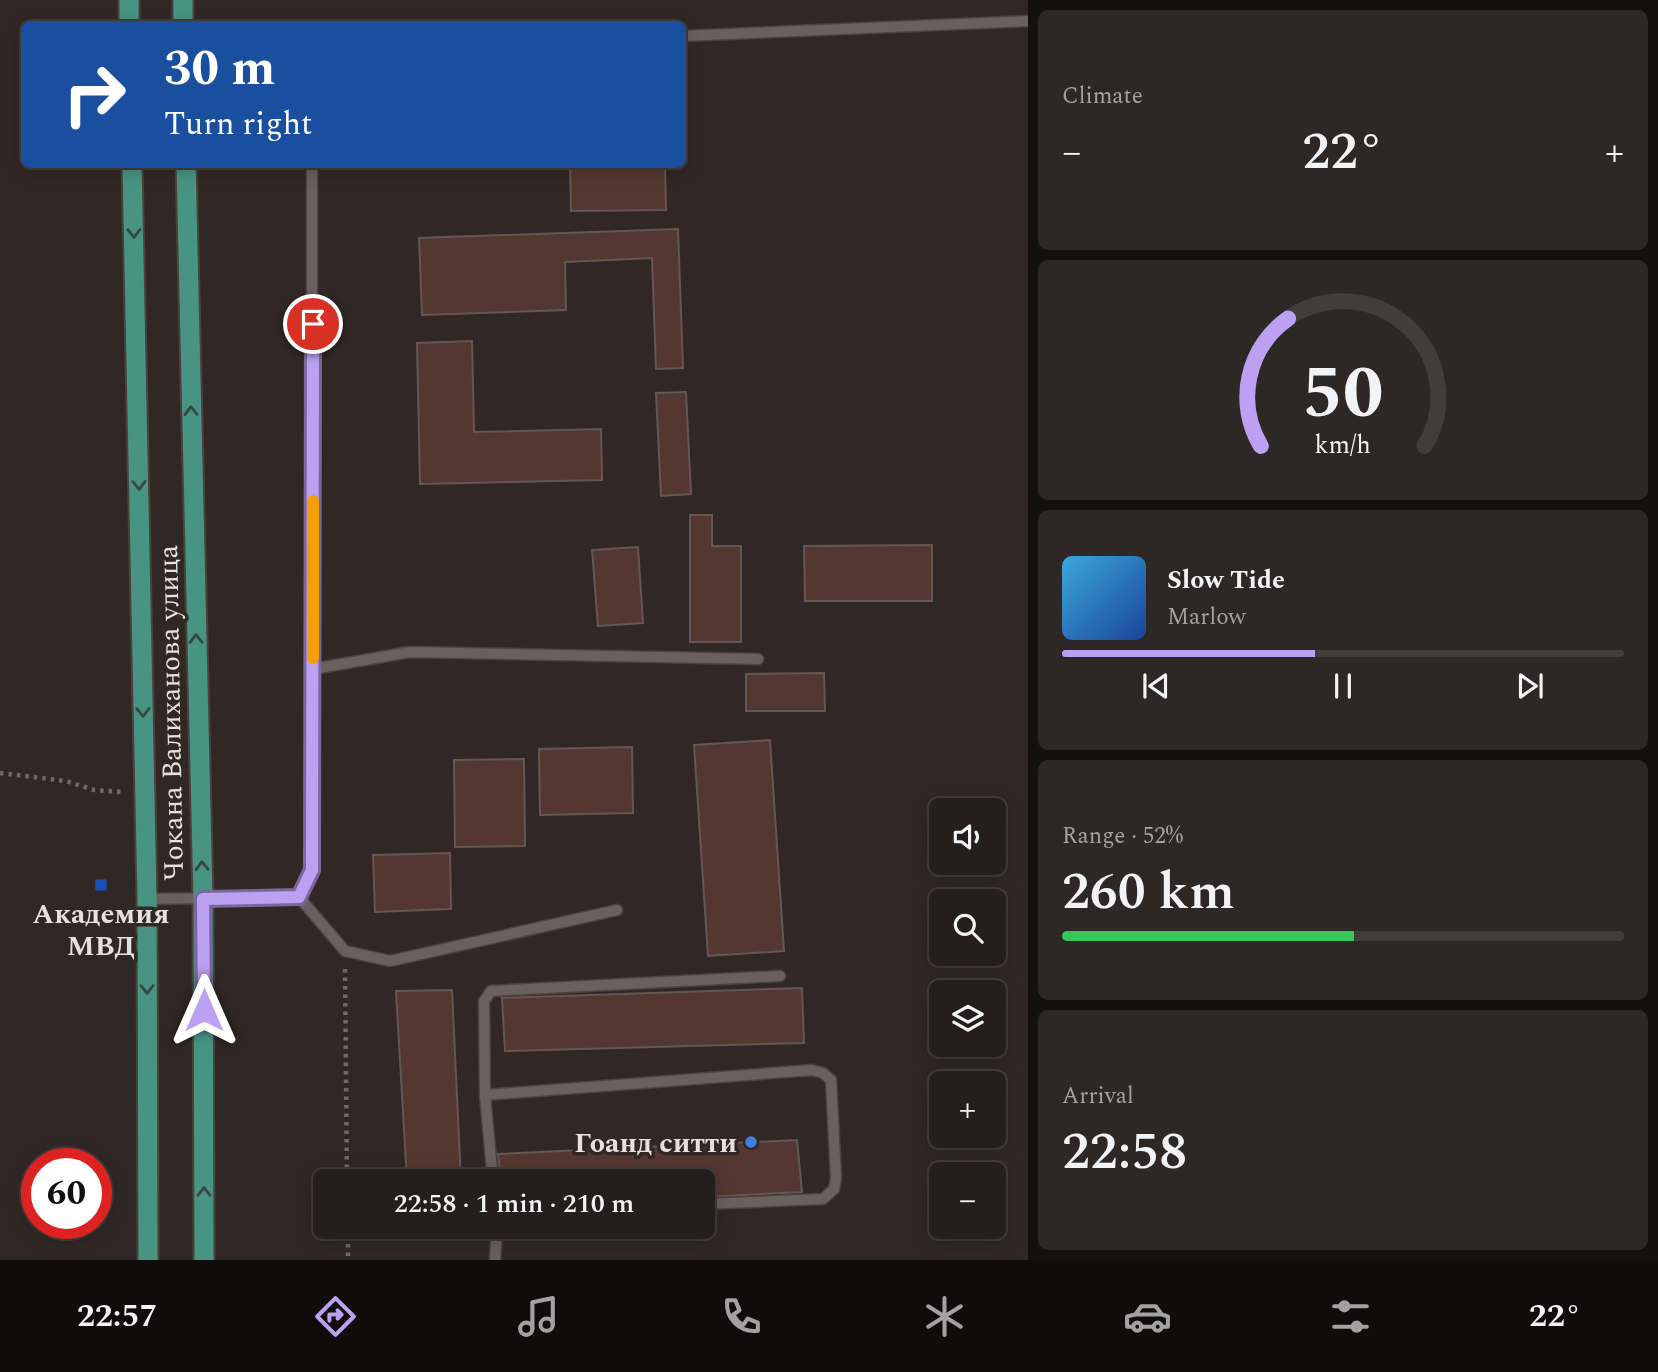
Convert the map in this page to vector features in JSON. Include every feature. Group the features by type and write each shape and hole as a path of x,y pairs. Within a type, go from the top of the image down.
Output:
{"main road":[{"path":"129,0 129,21"},
{"path":"183,0 183,21"},
{"name":"Чокана Валиханова улица","path":"132,168 147,899 148,1260"},
{"name":"Чокана Валиханова улица","path":"186,168 203,899 204,1260"}],"lane":[{"path":"686,36 1028,21"},
{"path":"299,897 312,870 312,168"},
{"path":"313,669 410,652 758,659"},
{"path":"147,899 299,897"},
{"path":"299,897 345,951 390,961 617,910"},
{"path":"492,1169 485,1095 484,1001 491,991 780,976"},
{"path":"485,1095 812,1070 823,1073 831,1080 836,1178 834,1189 822,1199 715,1204"},
{"path":"495,1260 496,1239"}],"path":[{"path":"0,773 66,781 94,790 145,793"},
{"path":"345,951 347,1169"},
{"path":"348,1239 348,1260"}],"building":[{"path":"570,168 665,168 666,210 571,211"},
{"path":"678,229 683,368 656,369 652,258 565,262 566,310 422,315 419,238"},
{"path":"472,341 474,432 601,429 602,480 420,484 417,343"},
{"path":"686,392 691,494 661,496 656,393"},
{"path":"690,515 712,515 712,546 741,546 741,642 690,642"},
{"path":"932,545 932,601 805,601 804,546"},
{"path":"638,547 643,623 598,626 592,550"},
{"path":"824,673 825,711 746,711 746,674"},
{"path":"770,740 784,951 708,956 694,745"},
{"path":"632,747 633,813 540,815 539,749"},
{"path":"524,759 525,846 455,847 454,760"},
{"path":"450,853 451,909 375,912 373,855"},
{"path":"802,988 804,1043 505,1051 502,998"},
{"path":"452,990 460,1169 406,1169 396,991"},
{"path":"797,1140 802,1192 715,1196 715,1169 500,1169 498,1154"}],"slow traffic":[{"path":"313,501 313,658"}],"place":[{"name":"Академия МВД","path":"101,885"},
{"name":"Гоанд ситти","path":"751,1142"}],"route":[{"path":"204,1010 203,899 299,897 312,870 313,324"}]}
